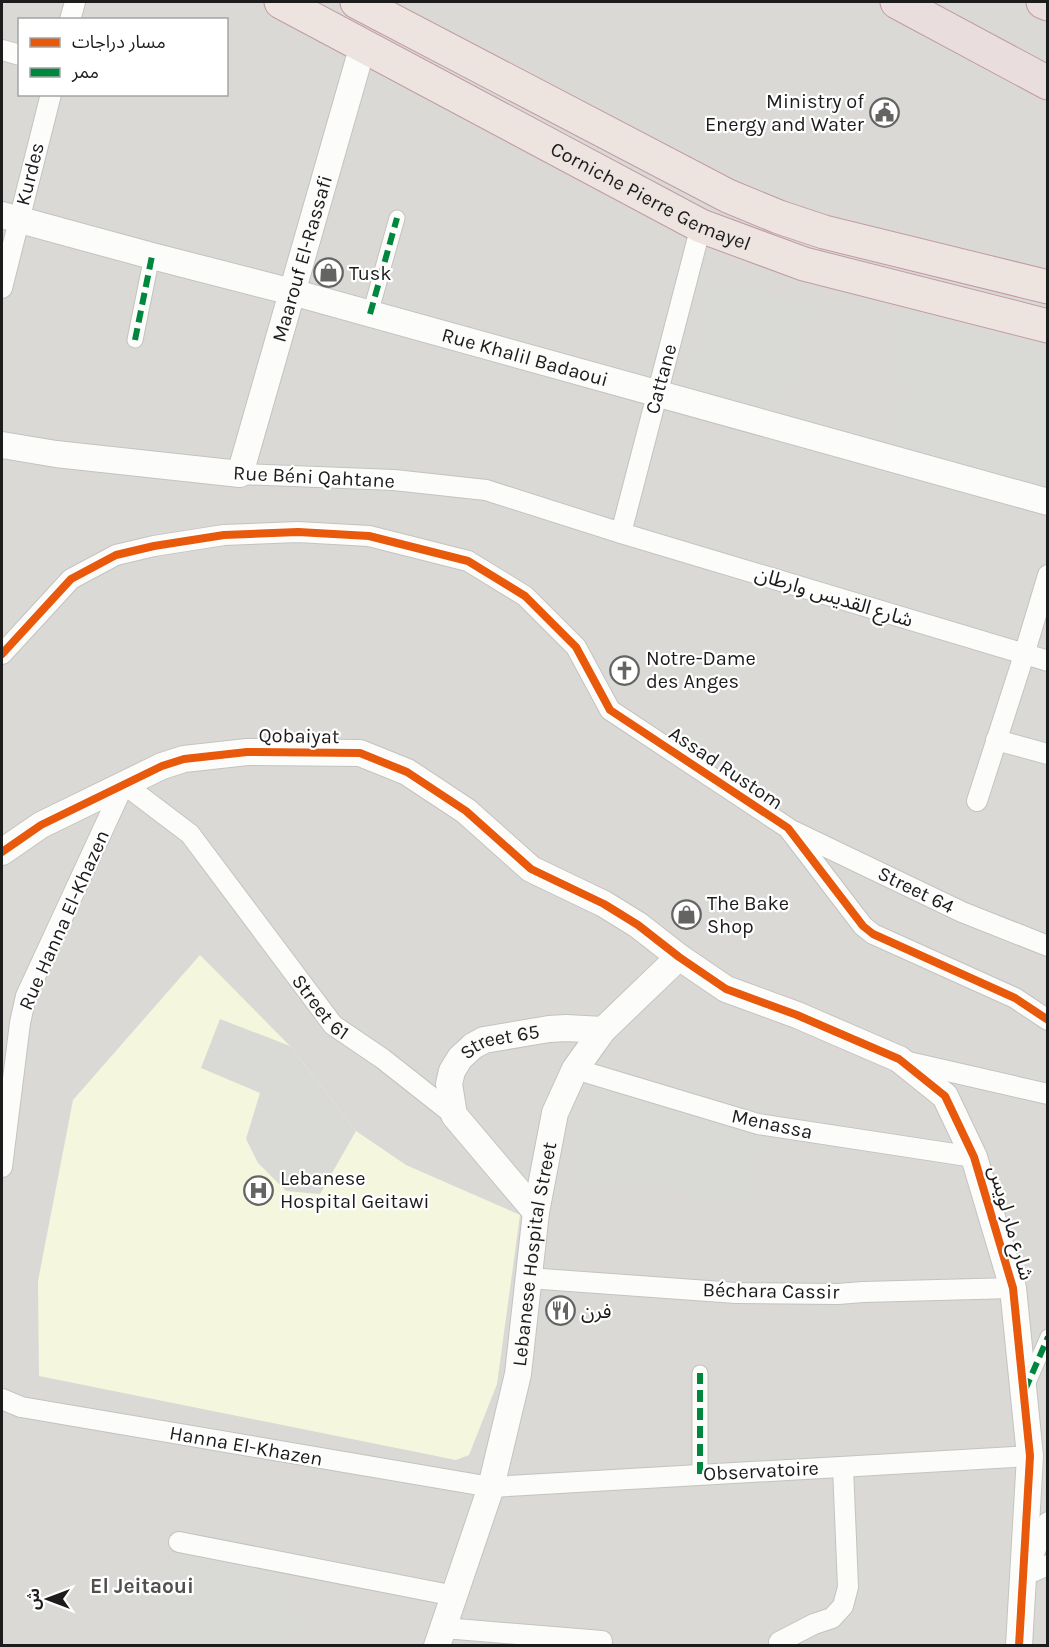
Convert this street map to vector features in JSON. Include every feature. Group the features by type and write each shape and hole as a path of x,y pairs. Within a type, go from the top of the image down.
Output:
{"highway":[{"name":"Corniche Pierre Gemayel","path":"281,2 701,226 804,264 1047,326"},
{"name":"Corniche Pierre Gemayel","path":"357,2 728,196 824,232 1047,287"},
{"path":"897,2 1047,83"},
{"path":"1043,2 1047,4"}],"street":[{"path":"71,18 75,2"},
{"name":"Maarouf El-Rassafi","path":"240,474 363,45"},
{"path":"2,50 18,55"},
{"name":"Kurdes","path":"2,288 10,217 50,96"},
{"name":"Rue Khalil Badaoui","path":"10,217 292,292 1047,502"},
{"path":"370,315 397,218"},
{"name":"Cattane","path":"621,533 701,226"},
{"path":"135,340 152,256"},
{"name":"Rue Béni Qahtane","path":"2,445 56,454 240,474 394,480 486,490 621,533"},
{"name":"Assad Rustom","path":"2,654 70,579 116,555 154,546 224,535 298,532 369,536 468,561 525,596 576,647 610,711 788,828 863,926 873,934 1014,998 1047,1020"},
{"name":"شارع القديس وارطان","path":"621,533 1047,661"},
{"path":"976,801 1024,655 1047,575"},
{"path":"996,740 1047,754"},
{"name":"Qobaiyat","path":"2,852 41,825 162,765 207,755 247,752 360,753 406,772 466,811 531,869 604,904 726,989"},
{"name":"Street 61","path":"124,784 190,834 333,1025 383,1059 454,1115 536,1212"},
{"name":"Rue Hanna El-Khazen","path":"2,1167 20,1023 26,996 124,784"},
{"name":"Street 64","path":"788,828 962,912 1047,946"},
{"name":"Lebanese Hospital Street","path":"441,1637 491,1487 518,1374 536,1212 555,1113 575,1069 603,1030 679,957"},
{"name":"شارع مار لويس","path":"726,989 797,1015 899,1059 945,1096 974,1157 1013,1288 1030,1456 1019,1646"},
{"name":"Street 65","path":"454,1115 449,1084 452,1071 460,1058 473,1046 484,1040 549,1029 603,1030"},
{"path":"899,1059 1047,1094"},
{"name":"Menassa","path":"575,1069 758,1124 974,1157"},
{"name":"Béchara Cassir","path":"528,1278 736,1293 838,1294 1013,1288"},
{"path":"1024,1393 1047,1337"},
{"path":"700,1373 700,1474"},
{"name":"Hanna El-Khazen","path":"2,1399 21,1407 491,1487"},
{"name":"Observatoire","path":"491,1487 1030,1456"},
{"path":"779,1642 814,1624 832,1618 843,1606 848,1587 843,1467"},
{"path":"1023,1576 1047,1522"},
{"path":"179,1542 455,1596"},
{"path":"1023,1576 1047,1565"},
{"path":"441,1637 602,1641"}],"shaded area":[{"path":"2,2 1047,2 1047,1645 2,1646"},
{"path":"712,279 813,304 787,408 687,383"},
{"path":"900,309 1047,349 1047,487 889,443 906,380 883,373"},
{"name":"Lebanese Hospital Geitawi","path":"200,955 290,1046 356,1131 406,1165 520,1215 497,1384 469,1455 456,1460 39,1376 38,1281 73,1100"},
{"path":"220,1019 290,1046 356,1131 320,1194 286,1191 258,1163 246,1139 260,1093 201,1068"},
{"path":"1033,1064 1047,1068 1047,1084 1030,1080"},
{"path":"589,1084 624,1092 717,1099 772,1110 749,1198 716,1197 569,1177"},
{"path":"170,1551 289,1575 282,1610 299,1614 293,1644 297,1645 161,1645"}],"marked path":[{"path":"370,314 397,218"},
{"path":"135,340 152,256"},
{"path":"1025,1390 1048,1337"},
{"path":"700,1373 700,1474"}],"cycle path":[{"path":"2,654 71,579 116,555 154,546 224,535 298,532 369,536 468,561 525,596 576,647 610,710 788,828 863,926 873,934 1015,998 1048,1020"},
{"path":"2,852 41,825 162,766 184,759 247,752 360,753 407,772 466,811 531,869 604,904 638,925 726,989 797,1015 899,1059 945,1096 974,1157 1013,1288 1030,1456 1019,1646"}],"place":[{"name":"Ministry of Energy and Water","path":"885,113"},
{"name":"Tusk","path":"328,273"},
{"name":"Notre-Dame des Anges","path":"625,670"},
{"name":"The Bake Shop","path":"686,914"},
{"name":"Lebanese Hospital Geitawi","path":"259,1190"},
{"name":"فرن","path":"560,1311"}],"district":[{"name":"El Jeitaoui","path":"142,1586"}]}
